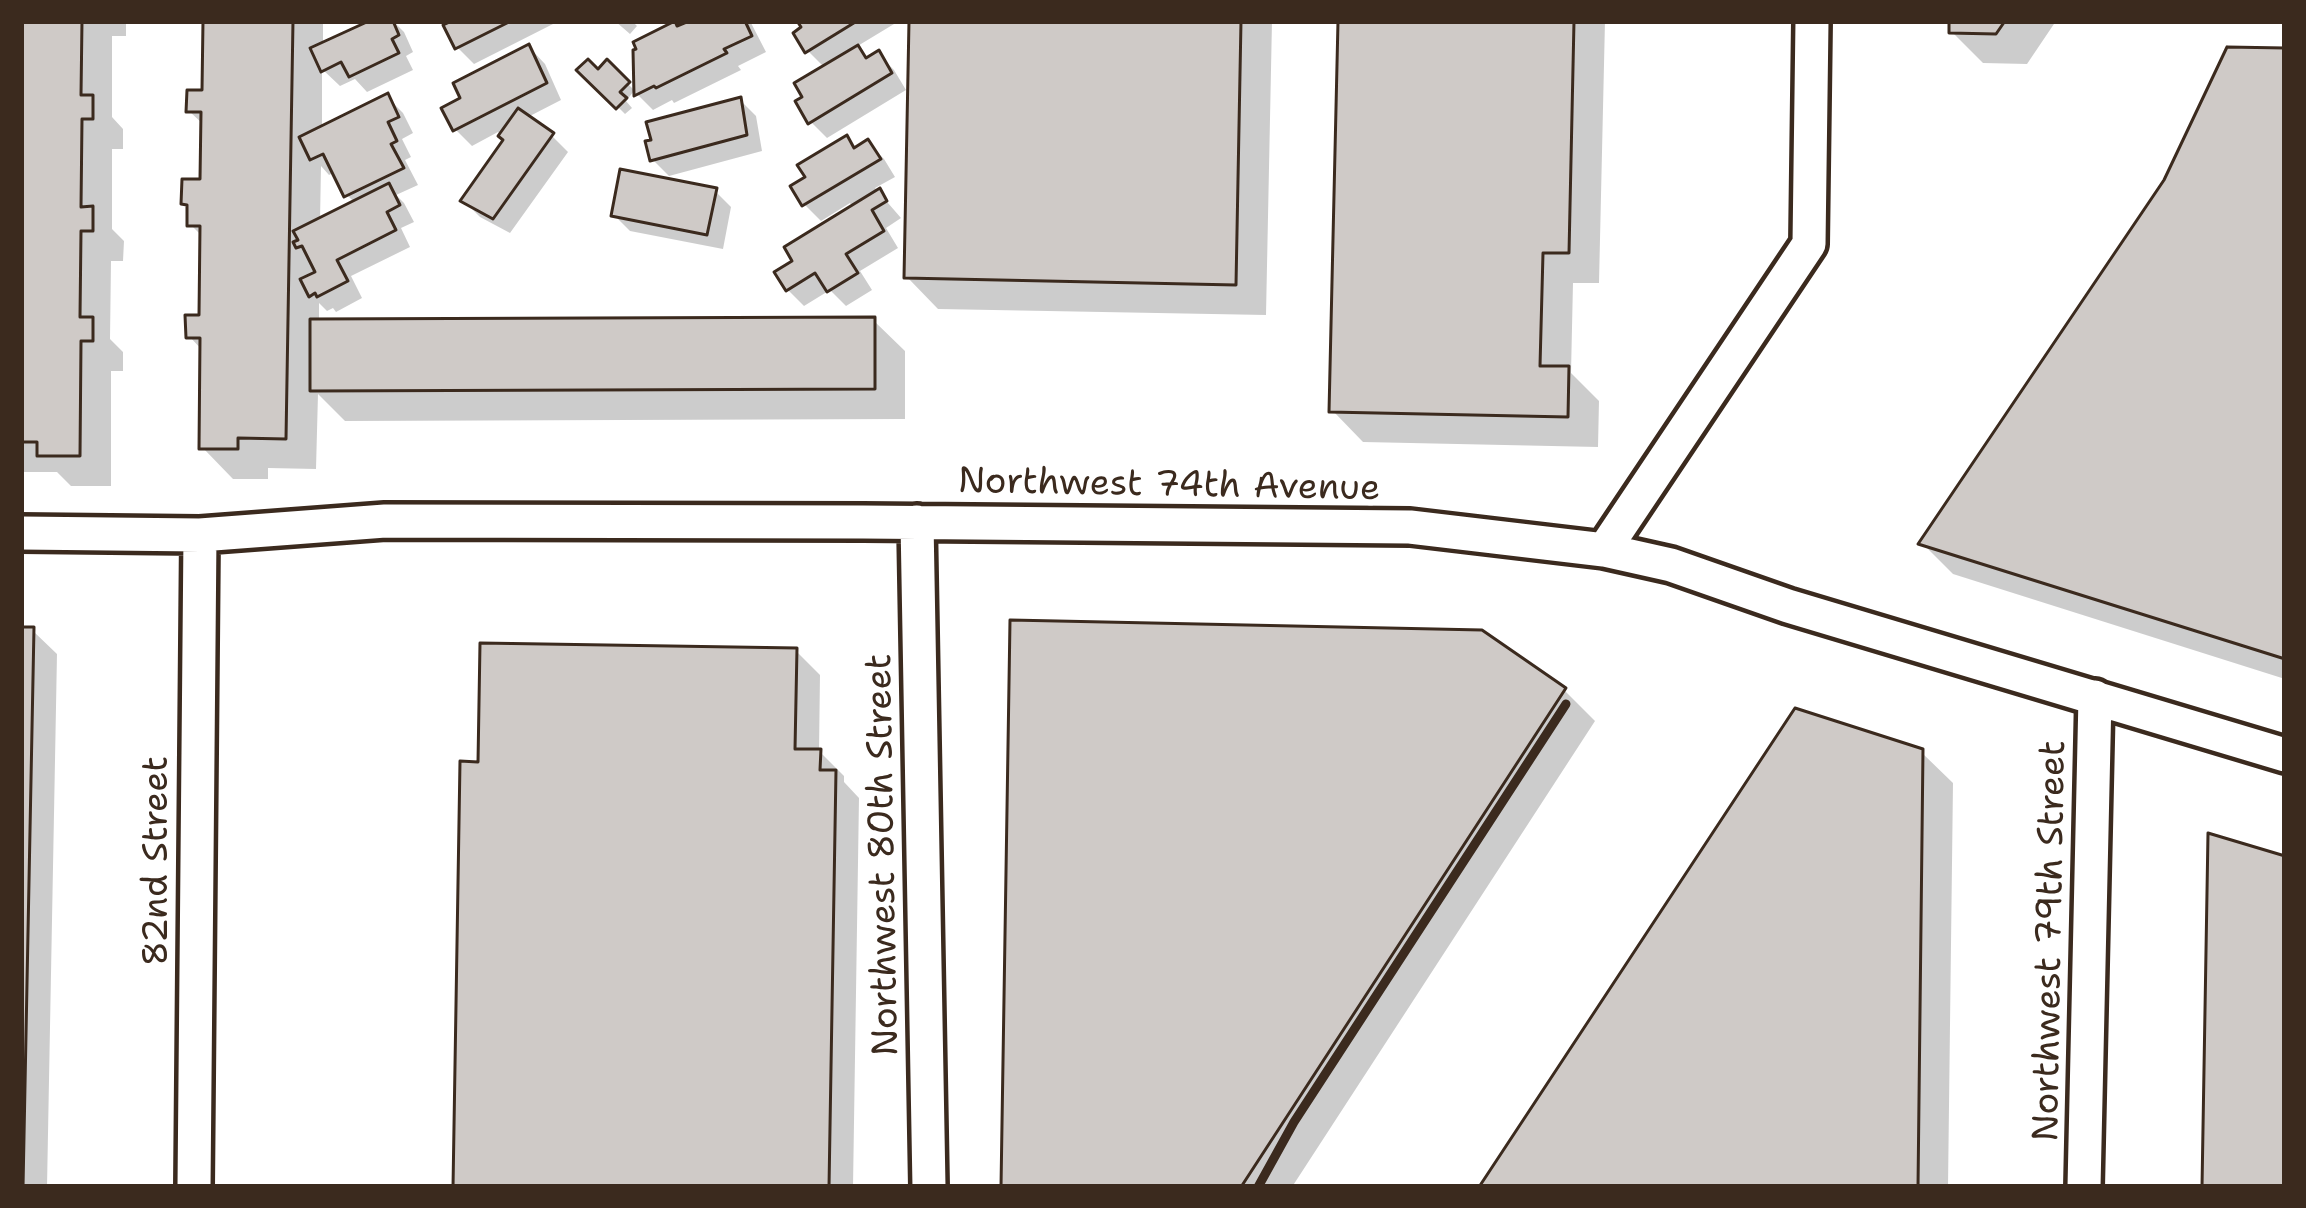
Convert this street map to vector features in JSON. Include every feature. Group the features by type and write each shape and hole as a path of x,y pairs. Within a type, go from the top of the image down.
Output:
{"street":[{"path":"1604,550 1809,244 1811,21"},
{"name":"Northwest 74th Avenue","path":"21,533 200,535 386,521 1410,527 1604,550 1671,565 1788,606 2285,755"},
{"name":"Northwest 80th Street","path":"917,523 929,1187"},
{"name":"82nd Street","path":"194,1187 200,535"},
{"name":"Northwest 79th Street","path":"2084,1187 2095,697"}],"building":[{"path":"21,21 82,21 81,95 93,95 93,119 82,119 81,207 93,206 93,231 81,231 80,317 93,317 93,341 81,341 80,456 37,456 37,442 21,442"},
{"path":"203,21 293,21 286,439 238,438 238,449 199,449 200,338 186,338 185,315 199,315 200,226 187,226 187,205 181,204 182,179 200,179 201,112 186,112 187,90 202,90"},
{"path":"369,21 393,21 399,35 392,39 399,53 349,77 341,62 321,72 310,48"},
{"path":"511,21 455,49 443,25"},
{"path":"675,21 677,26 689,21 745,21 752,36 724,49 727,53 634,96 633,42"},
{"path":"797,21 857,21 805,53 793,33 801,27"},
{"path":"909,21 1241,21 1236,285 904,278"},
{"path":"1338,21 1574,21 1569,253 1543,253 1540,366 1569,366 1568,417 1329,412"},
{"path":"1949,21 2005,21 1996,34 1949,33"},
{"path":"529,44 547,83 453,131 441,108 460,98 453,83"},
{"path":"858,45 866,58 879,50 892,73 808,124 795,101 802,97 794,83"},
{"path":"2227,47 2285,48 2285,659 1918,544 2164,180"},
{"path":"588,59 598,69 607,59 630,82 620,92 627,98 616,109 576,70"},
{"path":"388,93 399,117 388,122 397,141 391,144 404,168 344,197 323,154 310,160 299,137"},
{"path":"741,97 747,135 650,161 646,122"},
{"path":"518,108 554,133 493,219 460,201 503,140 498,136"},
{"path":"847,135 854,148 868,139 881,159 802,206 790,186 805,177 797,165"},
{"path":"620,169 717,188 707,235 611,216"},
{"path":"389,183 400,205 387,212 396,230 337,260 348,281 309,297 300,279 315,272 302,246 296,248 293,231"},
{"path":"880,188 887,201 872,210 884,231 846,254 858,273 827,292 815,273 786,291 774,272 792,261 784,247"},
{"path":"875,317 875,389 310,391 310,319"},
{"path":"1010,620 1482,630 1566,688 1241,1187 1001,1187"},
{"path":"21,627 34,627 23,1187 21,1187"},
{"path":"480,643 797,648 795,749 821,749 820,770 836,770 829,1187 453,1187 460,761 478,762"},
{"path":"1795,708 1923,749 1918,1187 1479,1187"},
{"path":"2208,833 2285,856 2285,1187 2202,1187"}],"railway":[{"path":"1258,1187 1294,1122 1566,704"}]}
